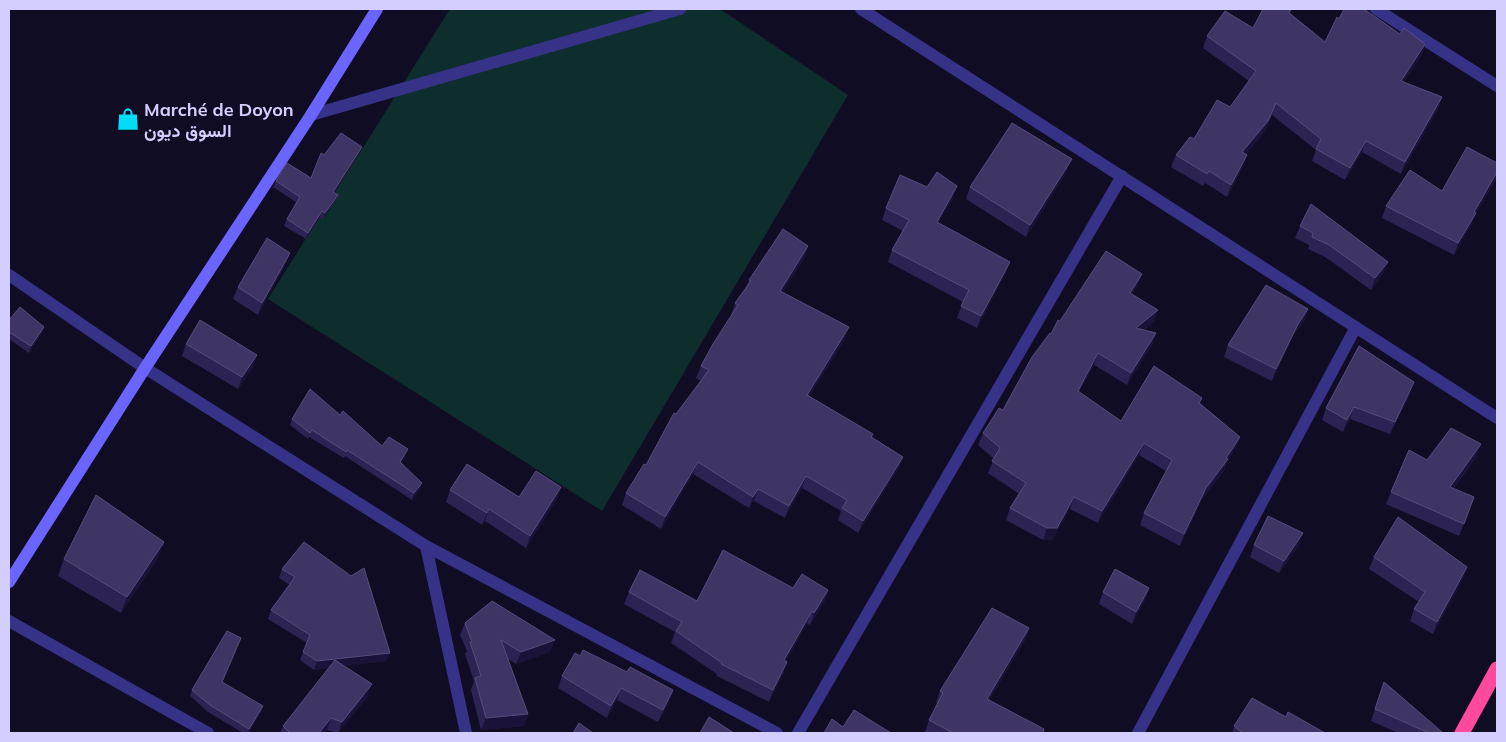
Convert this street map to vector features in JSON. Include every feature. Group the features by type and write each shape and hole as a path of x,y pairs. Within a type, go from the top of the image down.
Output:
{"highway":[{"path":"1462,733 1497,669"}],"street":[{"path":"9,582 311,115 377,9"},
{"path":"311,115 680,9"},
{"path":"861,9 1497,418"},
{"path":"1376,9 1497,86"},
{"path":"798,733 1122,176"},
{"path":"9,276 146,368 426,546 778,733"},
{"path":"1138,733 1356,327"},
{"path":"426,546 466,733"},
{"path":"9,622 208,733"}],"green space":[{"path":"450,9 720,9 848,95 602,511 268,299"}],"building":[{"path":"1263,9 1291,9 1289,13 1325,42 1337,17 1339,19 1344,9 1364,9 1400,34 1404,28 1425,44 1401,81 1442,97 1405,162 1366,141 1350,168 1316,149 1321,139 1276,103 1268,121 1242,152 1247,155 1231,185 1209,171 1207,174 1176,155 1190,137 1194,139 1217,100 1230,107 1256,71 1207,36 1225,11 1253,28"},
{"path":"1012,123 1072,159 1030,225 970,187"},
{"path":"341,133 362,147 333,192 338,195 325,213 322,211 308,233 287,219 300,197 276,181 287,163 311,178 321,153 324,155"},
{"path":"1467,147 1497,163 1497,172 1458,243 1386,206 1410,170 1442,191"},
{"path":"937,172 957,186 937,222 1010,262 981,316 961,306 969,290 892,250 909,220 886,208 900,175 927,187"},
{"path":"1311,204 1388,262 1375,278 1329,245 1312,237 1313,233 1300,226"},
{"path":"783,229 808,246 780,291 849,327 807,395 873,434 871,437 903,457 863,521 842,508 847,500 806,476 789,506 758,489 753,497 698,462 665,517 626,493 644,464 646,465 674,413 676,414 709,370 701,366 738,305 735,303"},
{"path":"267,238 290,253 262,303 238,287"},
{"path":"1106,251 1142,274 1130,293 1158,310 1136,328 1156,333 1131,373 1098,353 1078,391 1121,421 1154,366 1202,398 1199,403 1240,437 1226,458 1228,459 1206,488 1184,534 1144,513 1172,460 1144,443 1102,511 1074,497 1057,528 1047,528 1010,508 1026,483 992,461 1000,448 983,433 999,408 1003,410 1032,357 1051,334 1058,320 1060,321"},
{"path":"1266,285 1308,309 1298,324 1276,369 1228,345"},
{"path":"20,307 44,327 31,346 9,332 9,320"},
{"path":"200,320 257,355 242,377 186,344"},
{"path":"1359,346 1414,382 1395,422 1354,407 1347,420 1326,408"},
{"path":"310,389 340,415 343,411 382,446 389,437 408,449 400,462 422,483 414,493 347,450 346,452 312,430 310,433 292,419"},
{"path":"1451,428 1481,444 1450,487 1474,497 1464,524 1391,492 1409,450 1427,460"},
{"path":"467,464 519,497 536,471 561,487 530,536 489,509 487,513 450,490"},
{"path":"96,495 164,542 127,597 64,559"},
{"path":"1268,516 1303,533 1284,561 1254,545"},
{"path":"1398,517 1467,567 1437,622 1414,609 1425,592 1374,557"},
{"path":"304,542 351,576 364,568 390,653 317,661 303,652 310,635 271,610 295,577 282,569"},
{"path":"723,550 793,588 802,574 828,590 814,613 812,611 784,660 787,662 773,690 721,664 676,631 682,622 629,592 640,570 697,601"},
{"path":"1115,569 1149,588 1136,612 1103,592"},
{"path":"492,601 555,640 521,652 501,640 528,714 486,718 475,678 481,676 465,623"},
{"path":"992,608 1029,628 987,699 1044,729 1043,733 953,733 929,720 943,693 940,691"},
{"path":"227,631 241,638 222,682 263,706 249,729 210,705 192,690"},
{"path":"583,650 627,672 630,667 673,690 663,710 621,688 611,706 562,676 575,653 580,656"},
{"path":"335,660 372,684 342,722 331,718 319,733 290,733 283,726"},
{"path":"1384,682 1442,732 1429,733 1375,709"},
{"path":"1252,698 1286,717 1288,712 1325,733 1243,733 1234,726"},
{"path":"854,710 891,733 824,733 832,719 843,727"},
{"path":"709,717 734,733 700,733"},
{"path":"579,723 593,733 573,733"}],"place":[{"name":"Marché de Doyon السوق ديون","path":"128,119"}]}
